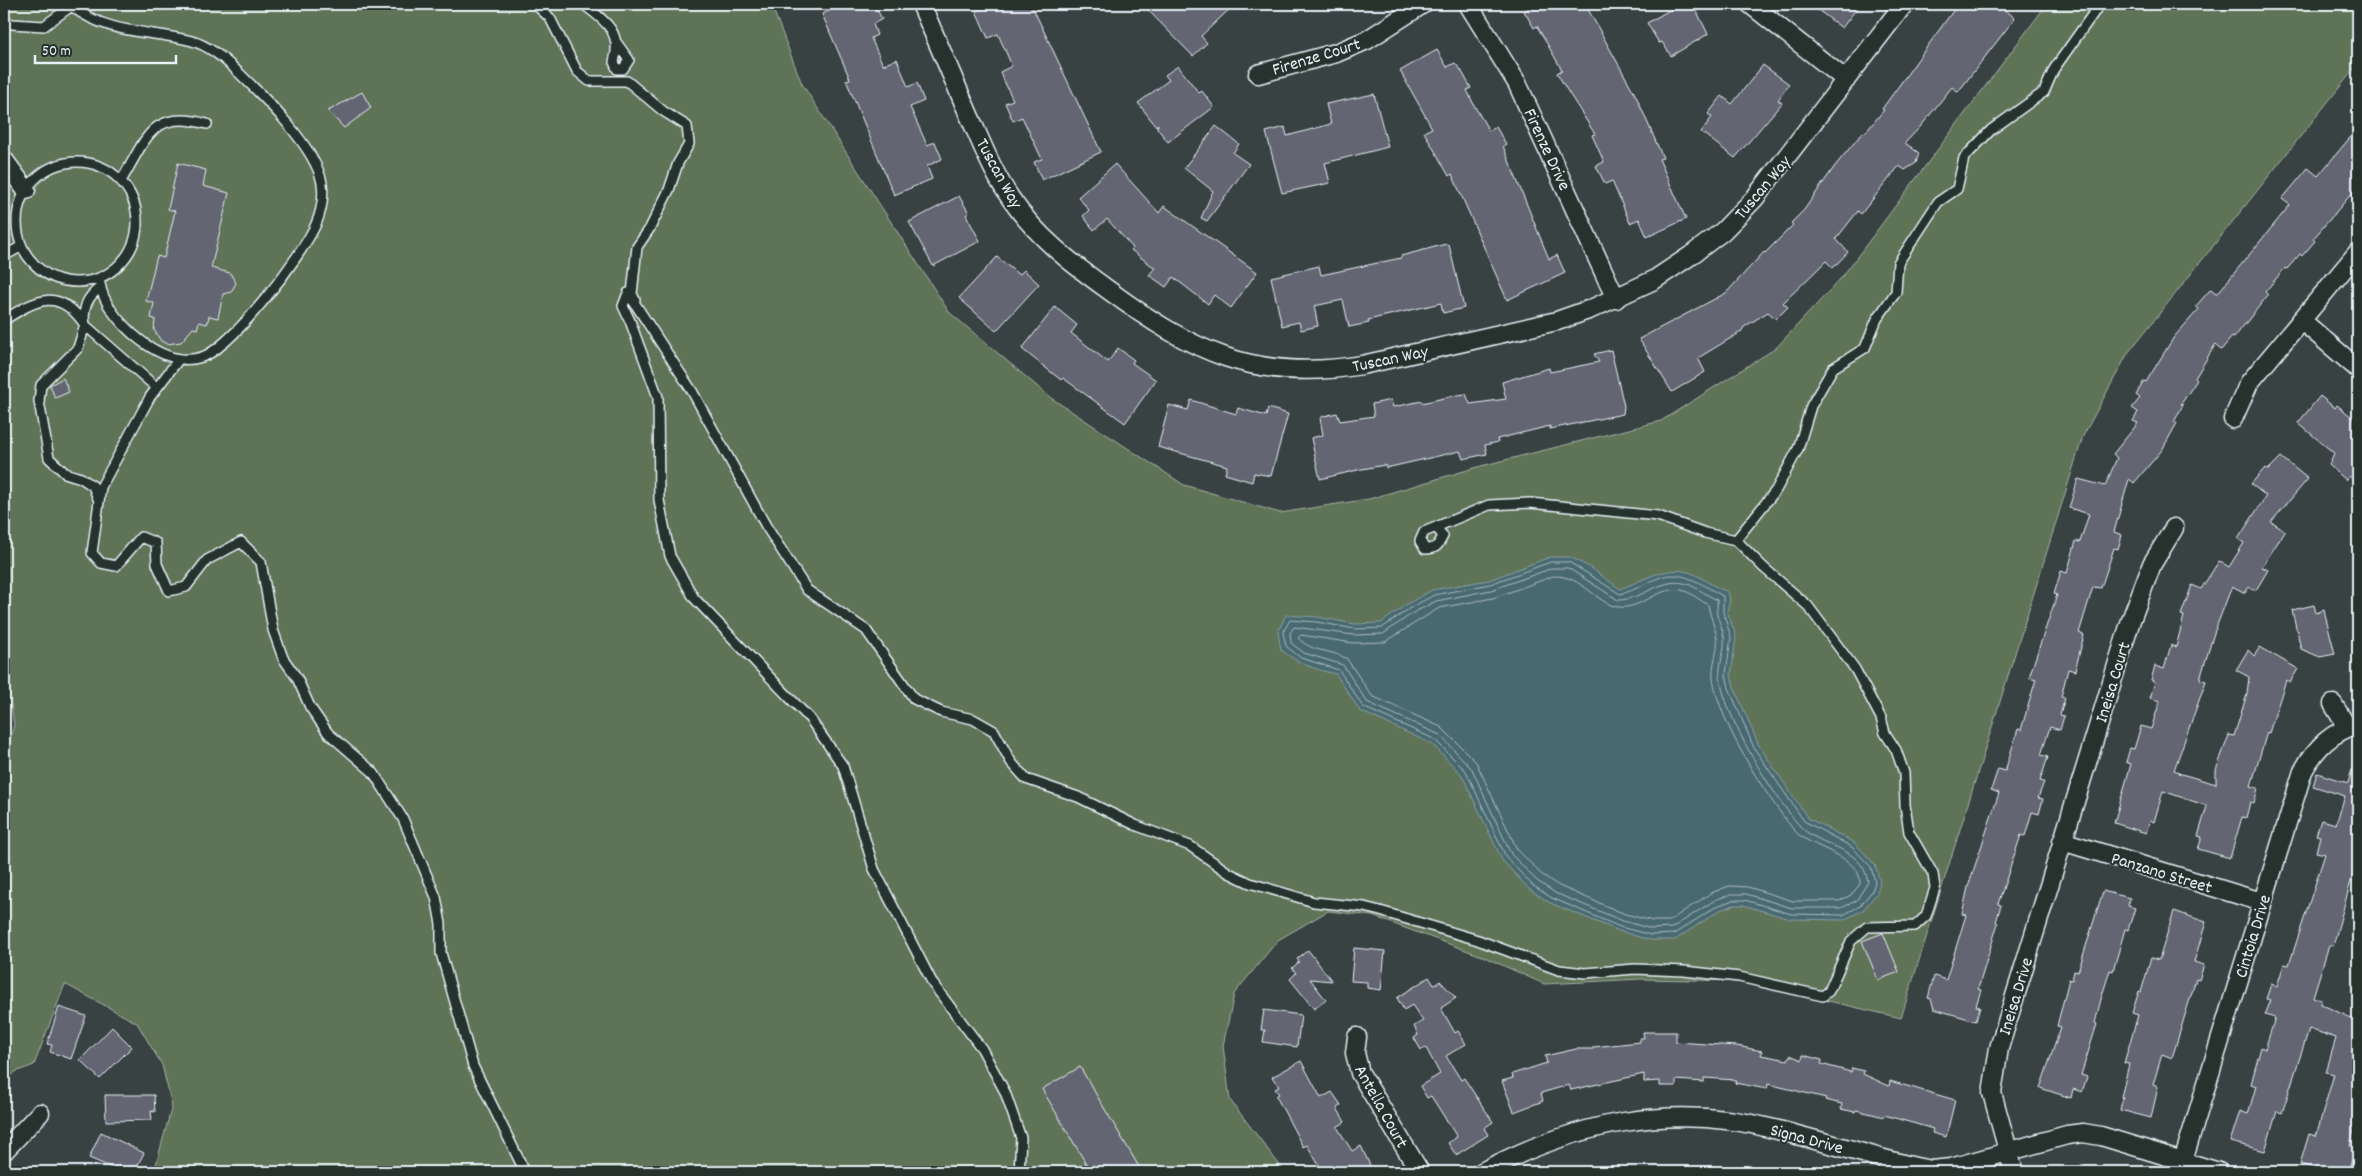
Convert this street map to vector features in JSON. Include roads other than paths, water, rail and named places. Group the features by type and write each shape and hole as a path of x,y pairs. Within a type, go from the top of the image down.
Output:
{"street":[{"name":"Tuscan Way","path":"921,4 992,167 1021,213 1074,266 1144,316 1192,345 1226,358 1261,367 1297,371 1333,370 1557,320 1616,299 1654,280 1690,256 1737,218 1774,175 1904,4"},
{"name":"Firenze Court","path":"1258,74 1336,53 1367,40 1398,22 1423,4"},
{"name":"Firenze Drive","path":"1468,4 1517,83 1616,299"},
{"path":"1750,4 1846,80"},
{"path":"4,160 9,180 26,190"},
{"path":"2233,419 2249,383 2358,252"},
{"path":"2301,320 2358,369"},
{"name":"Ineisa Court","path":"2062,842 2131,620 2152,564 2174,528"},
{"name":"Cintoia Drive","path":"2182,1161 2303,771 2324,742 2353,726 2333,704"},
{"name":"Panzano Street","path":"2062,842 2262,902"},
{"name":"Ineisa Drive","path":"2014,1172 1992,1093 1994,1068 2062,842"},
{"name":"Antella Court","path":"1357,1037 1355,1053 1360,1073 1420,1172"},
{"path":"4,1151 40,1113"},
{"name":"Signa Drive","path":"1482,1172 1516,1154 1561,1136 1616,1122 1667,1118 1714,1119 1761,1126 1932,1170 1951,1168 2067,1135 2083,1133 2101,1136 2219,1172"}],"lane":[{"path":"535,4 550,18 577,71 589,80 627,81 663,111 686,126 689,144 678,163 669,190 650,228 636,247 632,294 692,391 766,526 807,590 866,630 914,699 941,712 973,719 994,731 1011,762 1026,779 1078,797 1135,825 1190,846 1230,873 1250,883 1314,902 1364,907 1380,911 1478,940 1559,970 1584,973 1635,969 1684,971 1739,977 1822,996 1829,991 1851,941 1867,927 1915,926 1926,916 1935,888 1933,874 1909,832 1905,805 1904,773 1896,750 1884,733 1881,718 1855,669 1808,606 1763,567 1736,540 1705,533 1658,516 1530,503 1489,505 1436,527"},
{"path":"583,4 613,30 616,42"},
{"path":"1736,540 1776,490 1798,448 1811,406 1833,368 1865,348 1878,319 1896,292 1898,263 1938,202 1957,189 1964,158 1991,130 2044,92 2054,69 2100,4"},
{"path":"4,20 12,24 44,26 72,5 80,12 113,28 194,42 208,49 239,72 300,139 313,156 318,169 323,192 321,209 316,225 295,262 256,309 219,346 203,357 179,359 145,344 129,332 104,299 99,278"},
{"path":"121,181 150,132 159,125 178,118 207,124"},
{"path":"65,163 83,163 101,167 121,181 128,189 136,209 137,230 124,259 117,267 99,278 76,282 54,277 35,264 22,246 18,229 18,212 26,190 42,173 65,163"},
{"path":"4,256 22,246"},
{"path":"99,501 93,486 81,478 65,472 49,458 39,400 41,385 78,348 85,325 83,316 90,295 101,287"},
{"path":"692,391 628,293 623,306 658,397 659,500 670,556 694,598 810,718 842,766 874,869 933,984 982,1049 1005,1092 1020,1138 1019,1172"},
{"path":"4,320 22,309 46,300 63,302 76,313 85,325 157,388"},
{"path":"179,359 157,388 102,486 92,553 101,563 116,566 141,537 156,544 157,564 169,591 186,587 207,560 241,542 261,562 273,630 283,658 298,678 310,707 328,733 373,772 403,819 436,897 441,924 441,953 474,1066 525,1172"}],"water":[{"path":"1550,557 1570,557 1591,568 1620,589 1648,577 1677,570 1696,575 1728,592 1730,600 1727,611 1736,636 1731,675 1734,687 1759,746 1808,818 1855,843 1875,865 1880,882 1877,893 1863,910 1844,920 1790,919 1743,905 1734,905 1720,910 1675,940 1650,940 1619,931 1550,903 1529,889 1502,860 1462,775 1432,744 1360,711 1336,674 1307,665 1281,650 1278,632 1286,615 1318,617 1355,624 1381,623 1407,604 1432,590 1489,580"}]}
